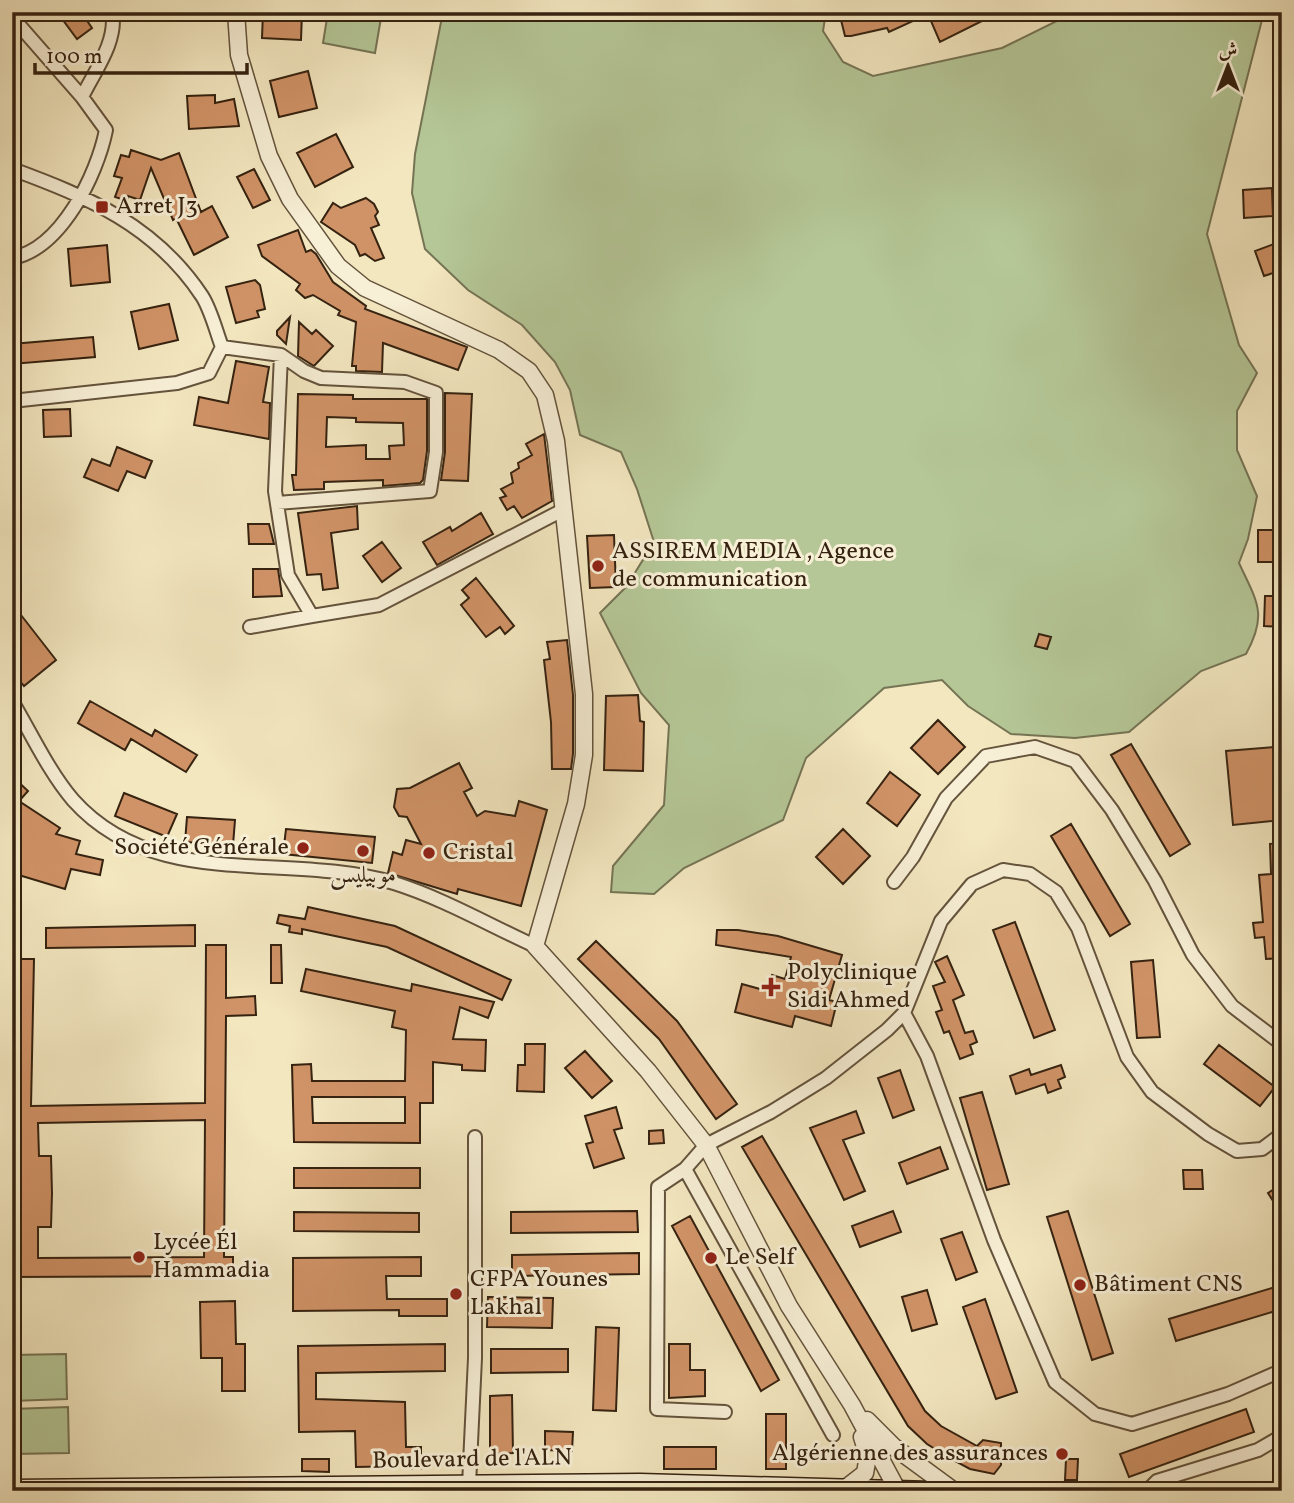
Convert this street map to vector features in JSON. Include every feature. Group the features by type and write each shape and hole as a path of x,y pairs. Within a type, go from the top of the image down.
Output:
{"main road":[{"name":"Boulevard de l'ALN","path":"12,1489 639,1483 931,1491"}],"street":[{"path":"82,97 107,48 114,21 112,12"},
{"path":"236,12 239,55 251,104 269,156 290,199 338,266 365,288 499,351 529,371 545,395 555,441 584,694 584,755 576,804 535,946"},
{"path":"12,17 82,97 106,130 103,147 82,195 61,226 26,255 12,258"},
{"path":"12,169 82,195 159,245 203,298 222,347 209,373 177,383 12,401"},
{"path":"222,347 281,355 321,378 405,382 436,393 436,453 430,491 277,503"},
{"path":"281,355 277,503 288,575 312,616"},
{"path":"250,627 379,606 563,510"},
{"path":"12,701 72,799 106,831 149,852 210,865 302,868 393,883 535,946 648,1071 706,1145 789,1306 852,1405 898,1489"},
{"path":"894,882 913,857 946,798 986,756 1035,747 1075,761 1119,822 1193,955 1232,1006 1282,1044"},
{"path":"725,1412 657,1409 658,1187 685,1169 706,1145 771,1112 826,1078 904,1013 941,921 972,884 1003,870 1030,874 1056,892 1078,928 1127,1058 1152,1092 1208,1134 1237,1151 1262,1149 1279,1141"},
{"path":"904,1013 927,1056 994,1240 1055,1382 1095,1414 1132,1424 1228,1394 1276,1373 1282,1377"},
{"path":"470,1485 475,1358 475,1137"},
{"path":"685,1169 833,1435"},
{"path":"847,1487 864,1474 868,1456 852,1405"},
{"path":"852,1405 894,1447 954,1491"},
{"path":"1147,1491 1157,1481 1258,1450 1282,1436"}],"green space":[{"path":"328,12 382,12 375,53 323,43"},
{"path":"443,12 826,12 823,31 843,62 873,76 1002,48 1075,12 1264,12 1207,234 1239,345 1257,373 1237,411 1237,450 1257,496 1248,539 1239,563 1258,608 1257,628 1246,654 1201,671 1129,732 1075,738 1011,734 968,706 942,680 884,688 806,758 783,820 684,868 654,894 611,892 613,866 664,805 669,725 641,693 600,613 626,587 654,542 637,489 621,452 580,435 570,390 555,362 522,325 468,290 425,249 412,193 415,154"},
{"path":"66,1354 67,1399 12,1401 12,1355"},
{"path":"68,1407 69,1453 12,1454 12,1409"}],"building":[{"path":"57,12 81,12 92,28 77,39"},
{"path":"263,12 302,12 301,40 262,38"},
{"path":"839,12 868,12 869,18 881,12 1000,12 940,42 928,14 889,32 887,28 845,36"},
{"path":"308,71 317,108 279,117 270,81"},
{"path":"215,95 215,103 234,99 239,126 189,129 187,96"},
{"path":"336,134 353,167 315,187 297,153"},
{"path":"131,150 161,160 179,153 201,212 212,206 228,237 194,255 176,218 173,220 151,168 140,200 128,196 127,201 115,197 122,178 114,176 121,155 129,157"},
{"path":"254,169 270,200 253,208 237,177"},
{"path":"1272,188 1273,216 1244,218 1243,190"},
{"path":"366,198 374,204 378,212 375,216 379,225 371,228 384,258 375,261 365,254 360,256 355,245 321,222 333,203 341,208"},
{"path":"298,230 306,252 311,250 316,254 333,282 366,306 365,309 467,347 458,370 383,343 382,372 356,371 356,366 352,366 356,322 338,315 340,311 313,295 305,298 296,290 300,284 262,256 258,245"},
{"path":"1282,241 1282,270 1264,276 1255,251"},
{"path":"107,245 110,282 71,286 68,249"},
{"path":"255,280 260,285 265,309 257,311 259,317 236,323 226,287"},
{"path":"169,304 178,340 139,349 131,312"},
{"path":"290,317 286,344 277,335 277,331"},
{"path":"299,322 312,334 316,330 333,346 314,366 298,356"},
{"path":"93,337 95,357 12,364 12,344"},
{"path":"236,361 269,367 263,402 270,403 269,439 194,425 199,397 228,403"},
{"path":"445,393 472,394 468,481 441,480 445,452"},
{"path":"298,394 353,395 353,399 427,399 427,451 423,480 420,483 383,486 383,480 324,482 324,489 294,490 292,475 296,475","holes":["327,417 356,418 356,422 403,423 404,445 389,446 390,459 366,459 366,445 326,447"]},
{"path":"70,409 71,436 44,437 43,410"},
{"path":"544,434 552,501 522,518 514,506 507,510 500,498 506,496 501,489 513,483 511,473 519,468 518,463 532,455 526,444"},
{"path":"117,447 152,461 145,478 127,471 118,491 84,477 92,459 110,466"},
{"path":"357,506 358,529 331,533 338,588 323,590 321,574 307,575 298,513"},
{"path":"481,513 493,534 437,565 423,542 450,527 452,531"},
{"path":"248,524 269,524 274,544 249,544"},
{"path":"1258,530 1282,530 1282,562 1258,562"},
{"path":"614,535 616,587 590,588 587,536"},
{"path":"382,542 401,568 382,582 363,556"},
{"path":"253,569 278,569 282,596 253,597"},
{"path":"476,578 514,626 505,634 500,627 486,637 461,605 469,598 462,590"},
{"path":"1265,596 1282,596 1282,627 1264,626"},
{"path":"21,615 56,660 24,686 12,671 12,621"},
{"path":"1039,634 1051,637 1047,649 1035,646"},
{"path":"567,640 573,695 573,754 571,769 552,769 551,722 544,660 550,659 547,642"},
{"path":"638,695 640,721 644,722 643,771 604,770 606,696"},
{"path":"90,701 152,736 155,730 197,755 186,772 131,739 125,750 78,723"},
{"path":"938,720 965,747 938,774 911,748"},
{"path":"1131,744 1190,844 1170,856 1111,755"},
{"path":"1274,747 1282,820 1233,825 1226,751"},
{"path":"459,763 472,788 464,792 477,816 485,811 515,816 519,801 547,810 521,906 458,889 457,894 388,873 393,852 402,855 406,840 421,844 407,817 399,816 394,807 397,789 410,788"},
{"path":"890,772 920,795 897,826 867,803"},
{"path":"12,776 28,791 19,801 60,828 56,834 80,841 76,854 103,860 100,875 71,869 65,889 12,873"},
{"path":"124,793 177,814 167,837 115,816"},
{"path":"187,817 235,820 233,845 185,842"},
{"path":"1071,824 1130,924 1110,936 1051,836"},
{"path":"286,829 375,837 372,863 283,854"},
{"path":"843,829 870,856 843,884 816,857"},
{"path":"1281,843 1282,958 1266,959 1264,937 1255,938 1253,923 1263,922 1259,875 1271,874 1270,844"},
{"path":"308,907 395,926 511,980 502,1000 387,947 302,929 302,934 289,932 290,926 277,923 279,915 305,919"},
{"path":"1015,922 1055,1030 1034,1038 993,930"},
{"path":"195,925 195,946 46,948 46,928"},
{"path":"717,930 778,936 842,955 829,1000 837,1002 831,1026 795,1016 792,1027 735,1012 742,984 767,991 772,975 785,979 791,957 716,945"},
{"path":"596,941 677,1021 737,1104 716,1119 659,1039 578,959"},
{"path":"206,945 226,945 226,998 255,996 256,1015 226,1016 224,1257 233,1257 233,1276 12,1277 12,1259 16,1259 12,1167 16,1167 16,1055 12,1055 12,1016 17,1016 17,959 34,959 31,1106 205,1103","holes":["205,1120 204,1257 38,1258 38,1227 51,1227 52,1193 51,1156 39,1156 38,1123"]},
{"path":"271,945 281,945 282,983 271,983"},
{"path":"947,956 964,995 953,1000 965,1033 973,1031 977,1042 970,1045 973,1054 960,1059 949,1031 944,1033 936,1012 942,1010 933,986 945,982 935,962"},
{"path":"1153,960 1160,1037 1137,1038 1131,962"},
{"path":"306,969 411,991 412,984 494,1002 488,1018 460,1007 453,1039 486,1040 485,1071 462,1070 462,1065 433,1062 433,1103 420,1103 420,1143 294,1142 292,1065 311,1064 312,1081 405,1081 406,1030 392,1027 395,1011 301,991","holes":["312,1097 405,1097 405,1123 313,1123"]},
{"path":"525,1044 545,1044 544,1092 517,1091 518,1065 525,1065"},
{"path":"1219,1045 1275,1087 1260,1106 1204,1064"},
{"path":"585,1051 612,1081 592,1098 565,1068"},
{"path":"1061,1065 1065,1077 1058,1080 1061,1088 1048,1093 1045,1084 1016,1094 1010,1076 1029,1069 1031,1075"},
{"path":"900,1070 914,1110 893,1118 878,1078"},
{"path":"982,1092 1009,1184 987,1190 960,1098"},
{"path":"616,1107 622,1128 614,1130 624,1158 594,1168 586,1144 593,1142 585,1116"},
{"path":"856,1111 864,1133 843,1140 865,1191 844,1200 810,1128"},
{"path":"663,1130 664,1143 649,1144 649,1131"},
{"path":"762,1136 925,1411 941,1426 977,1446 983,1440 1001,1443 1001,1465 994,1474 970,1469 953,1460 927,1444 908,1426 742,1147"},
{"path":"940,1147 948,1169 907,1184 899,1163"},
{"path":"294,1168 420,1168 420,1188 294,1188"},
{"path":"1183,1170 1202,1170 1203,1189 1184,1189"},
{"path":"1282,1184 1282,1215 1268,1193"},
{"path":"637,1211 638,1232 511,1233 511,1212"},
{"path":"893,1211 901,1232 860,1247 852,1226"},
{"name":"Bâtiment CNS","path":"1068,1211 1113,1353 1092,1360 1047,1217"},
{"path":"294,1212 419,1213 419,1232 294,1231"},
{"path":"690,1216 779,1380 761,1391 672,1226"},
{"path":"962,1232 977,1272 956,1280 941,1239"},
{"path":"639,1253 639,1274 512,1276 512,1255"},
{"path":"421,1257 421,1276 386,1276 387,1299 447,1299 447,1316 399,1316 399,1310 293,1311 293,1258"},
{"name":"Bâtiment CNS","path":"1282,1285 1282,1309 1176,1341 1169,1319"},
{"path":"927,1290 937,1324 912,1331 902,1297"},
{"path":"488,1297 553,1298 552,1328 487,1327"},
{"path":"985,1299 1017,1392 996,1399 963,1307"},
{"path":"235,1301 236,1344 245,1344 245,1391 222,1391 222,1358 201,1358 200,1302"},
{"path":"596,1327 619,1328 616,1411 593,1410"},
{"path":"445,1344 445,1371 316,1373 316,1399 405,1402 406,1447 421,1447 421,1469 404,1469 404,1466 356,1467 355,1431 299,1432 298,1346"},
{"path":"669,1344 690,1344 690,1370 705,1370 705,1396 669,1398"},
{"path":"491,1349 568,1349 568,1372 491,1373"},
{"path":"512,1395 513,1453 490,1454 490,1396"},
{"path":"1246,1409 1254,1432 1129,1477 1120,1454"},
{"path":"766,1414 786,1414 786,1469 766,1469"},
{"path":"545,1431 573,1432 572,1451 545,1450"},
{"path":"664,1447 716,1447 716,1469 664,1469"},
{"path":"302,1459 329,1459 329,1472 302,1471"},
{"path":"1066,1459 1078,1459 1077,1480 1065,1480"}],"place":[{"name":"Arret J3","path":"102,207"},
{"name":"ASSIREM MEDIA , Agence de communication","path":"598,566"},
{"name":"Société Générale","path":"303,848"},
{"name":"موبيليس","path":"363,851"},
{"name":"Cristal","path":"429,853"},
{"name":"Polyclinique Sidi Ahmed","path":"771,987"},
{"name":"Lycée Él Hammadia","path":"139,1257"},
{"name":"Le Self","path":"711,1258"},
{"name":"Bâtiment CNS","path":"1080,1285"},
{"name":"CFPA Younes Lakhal","path":"456,1294"},
{"name":"Algérienne des assurances","path":"1062,1454"}]}
